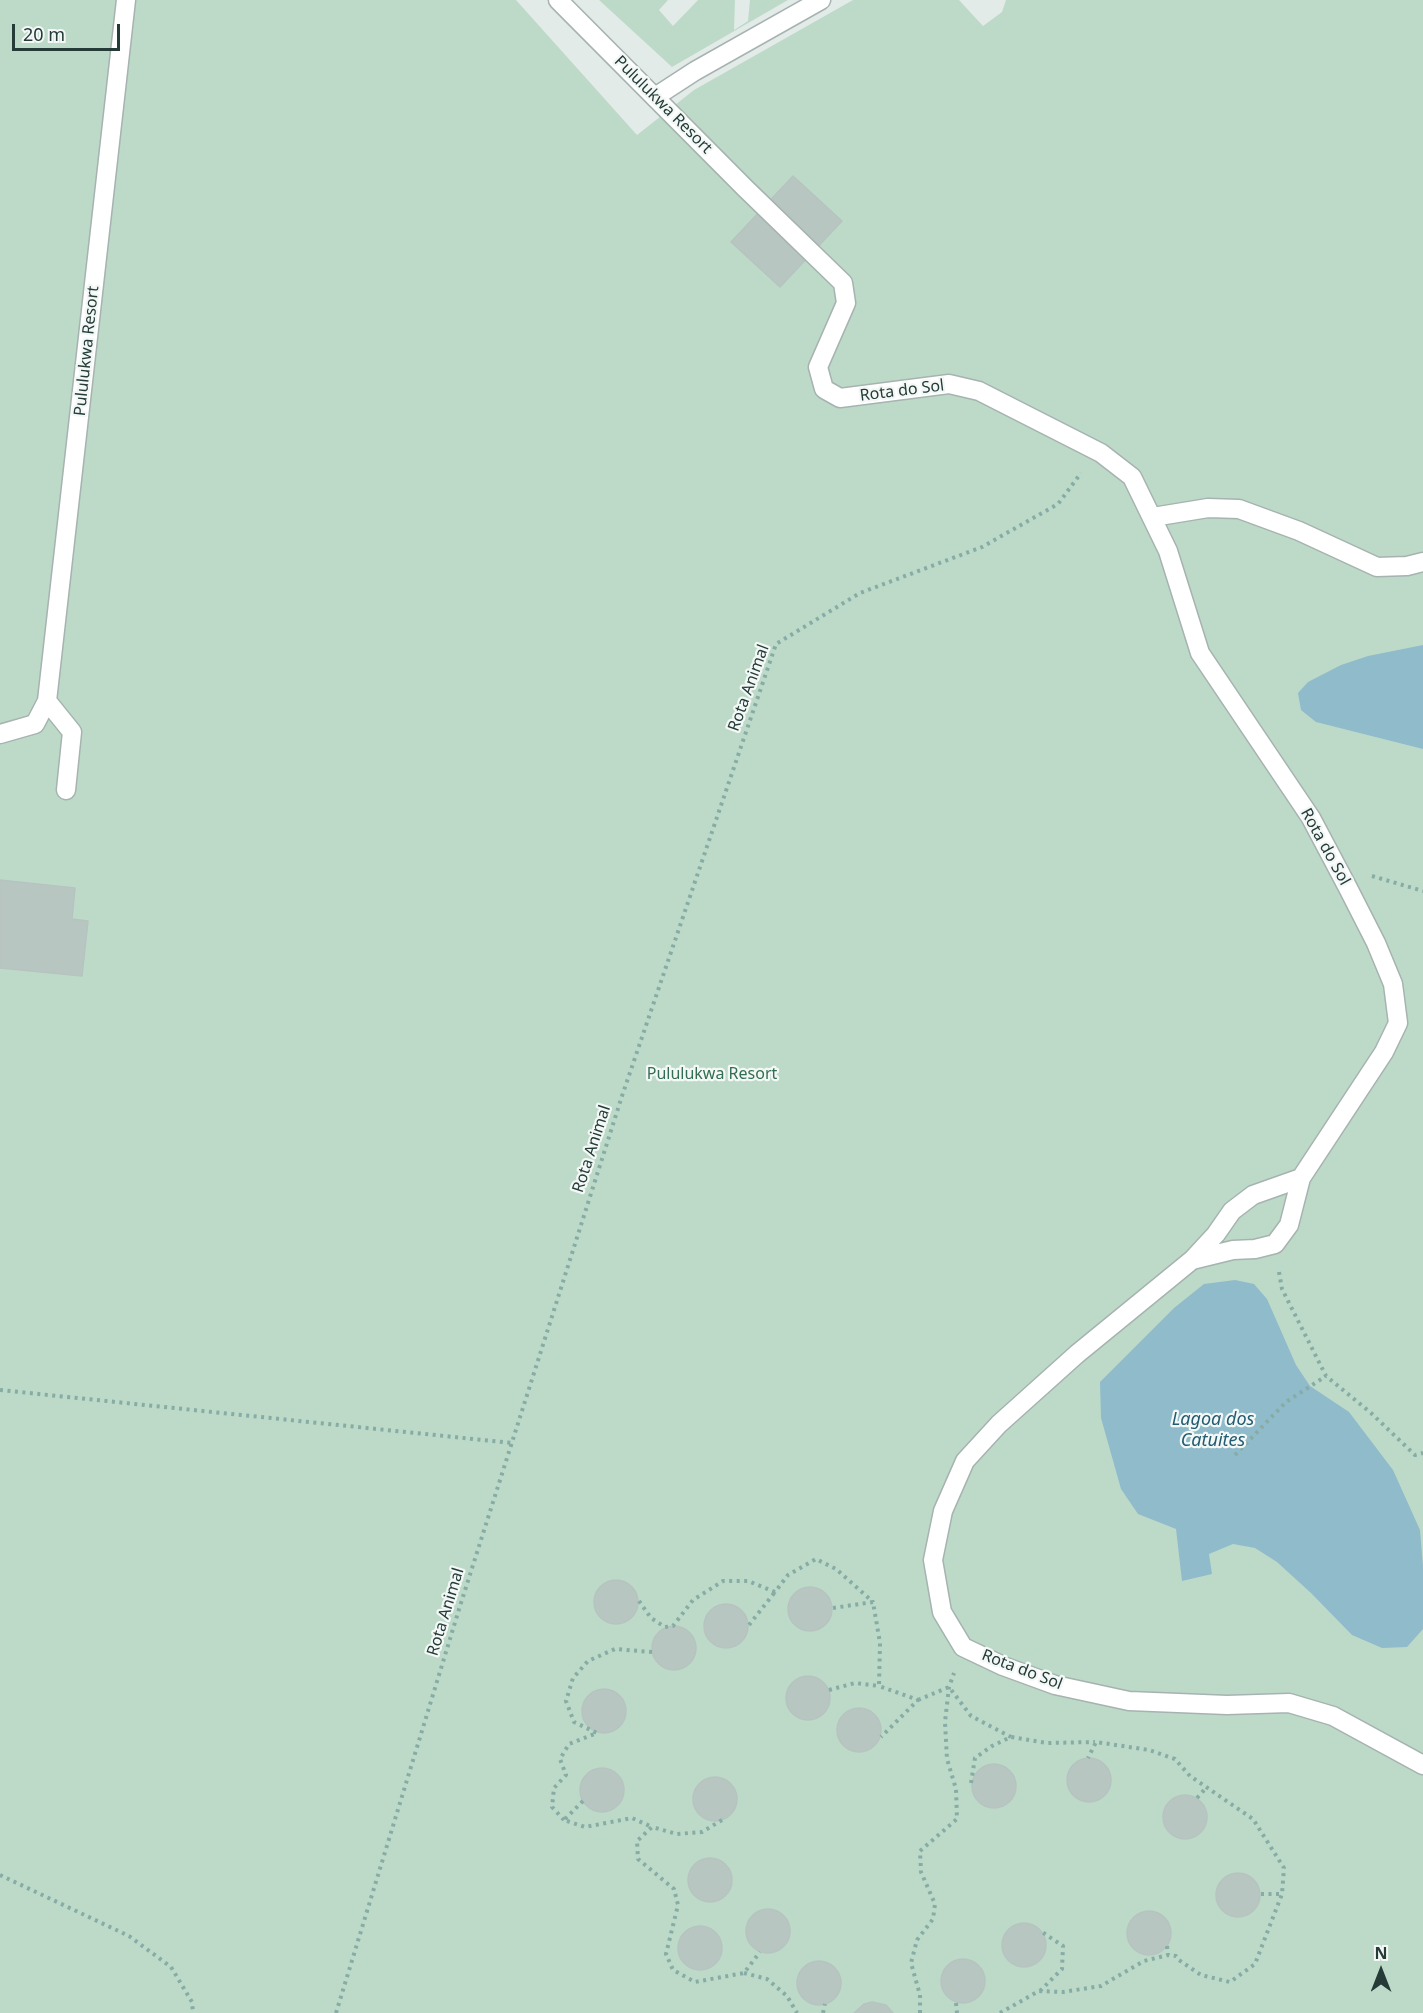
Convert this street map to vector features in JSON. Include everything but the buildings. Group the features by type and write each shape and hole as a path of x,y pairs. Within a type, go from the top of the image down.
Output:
{"street":[{"name":"Pululukwa Resort","path":"0,734 35,724 47,701 126,0"},
{"name":"Pululukwa Resort","path":"558,0 767,209"},
{"path":"655,97 695,71 821,0"},
{"name":"Rota do Sol","path":"767,209 843,284 846,303 818,367 824,389 840,398 949,384 979,391 1101,453 1132,477 1168,551 1200,653 1311,818 1376,943 1393,984 1398,1023 1384,1052 1301,1178 1289,1225 1275,1244 1255,1249 1233,1250 1191,1260"},
{"path":"1153,517 1208,508 1239,509 1299,531 1377,567 1407,566 1423,562"},
{"path":"47,701 72,732 66,790"},
{"name":"Rota do Sol","path":"1301,1178 1252,1195 1232,1211 1216,1234 1191,1260 1077,1354 999,1424 965,1461 943,1511 933,1560 942,1612 963,1647 1003,1666 1055,1685 1129,1701 1227,1705 1288,1703 1333,1716 1423,1766"}],"path":[{"name":"Rota Animal","path":"336,2013 621,1096 776,644 860,593 982,547 1058,504 1088,465"},
{"path":"1336,866 1423,891"},
{"path":"1275,1244 1282,1288 1326,1376 1371,1413 1415,1455 1423,1453"},
{"path":"1235,1455 1286,1401 1326,1376"},
{"path":"0,1390 512,1443"},
{"path":"749,1625 788,1575 816,1559 837,1569 873,1602 880,1643 879,1686"},
{"path":"639,1601 651,1618 665,1627 673,1626 693,1600 723,1581 748,1581 775,1592"},
{"path":"833,1608 873,1602"},
{"path":"920,2013 920,1995 911,1963 917,1940 933,1919 935,1904 921,1872 920,1851 957,1819 956,1789 947,1760 945,1722 949,1687 963,1647"},
{"path":"652,1653 615,1650 588,1661 573,1678 566,1701 574,1722 597,1732 569,1744 560,1760 566,1775 554,1788 552,1807 564,1820 585,1827 632,1818 677,1834 702,1832 722,1820"},
{"path":"829,1690 855,1683 879,1686 918,1700"},
{"path":"881,1737 918,1700 949,1687"},
{"path":"949,1687 971,1716 1011,1737 1047,1743 1096,1742 1149,1750 1175,1760 1190,1776 1252,1819 1284,1868 1282,1894 1256,1964 1230,1982 1201,1975 1176,1956 1168,1955 1144,1961 1101,1986 1063,1992 1039,1991"},
{"path":"971,1783 975,1758 1011,1737"},
{"path":"1088,1758 1096,1742"},
{"path":"1197,1798 1206,1788"},
{"path":"564,1820 583,1801"},
{"path":"652,1827 637,1841 638,1859 674,1889 678,1905 666,1954 673,1970 695,1982 744,1973 767,1979 786,1996 797,2013"},
{"path":"0,1875 129,1936 171,1967 192,2002 193,2013"},
{"path":"1261,1894 1282,1894"},
{"path":"1000,2013 1039,1991 1062,1969 1063,1946 1042,1932"},
{"path":"1167,1946 1168,1955"},
{"path":"744,1973 760,1952"},
{"path":"956,2003 957,2013"},
{"path":"823,2013 825,2004"}],"green space":[{"name":"Pululukwa Resort","path":"0,0 516,0 637,135 694,90 853,0 959,0 983,26 1002,12 1006,0 1423,0 1423,2013 0,2013"},
{"path":"599,0 668,0 659,10 673,26 698,0 735,0 734,30 748,21 750,0 788,0 672,67"}],"water":[{"path":"1423,645 1423,749 1316,722 1301,710 1298,693 1308,682 1341,665 1368,656"},
{"name":"Lagoa dos Catuites","path":"1235,1280 1254,1284 1267,1299 1296,1365 1310,1386 1349,1412 1393,1470 1420,1530 1423,1566 1423,1629 1407,1647 1382,1648 1352,1635 1277,1562 1255,1548 1233,1544 1209,1554 1212,1574 1182,1581 1176,1529 1138,1514 1121,1489 1101,1418 1100,1382 1174,1308 1204,1284"}]}
